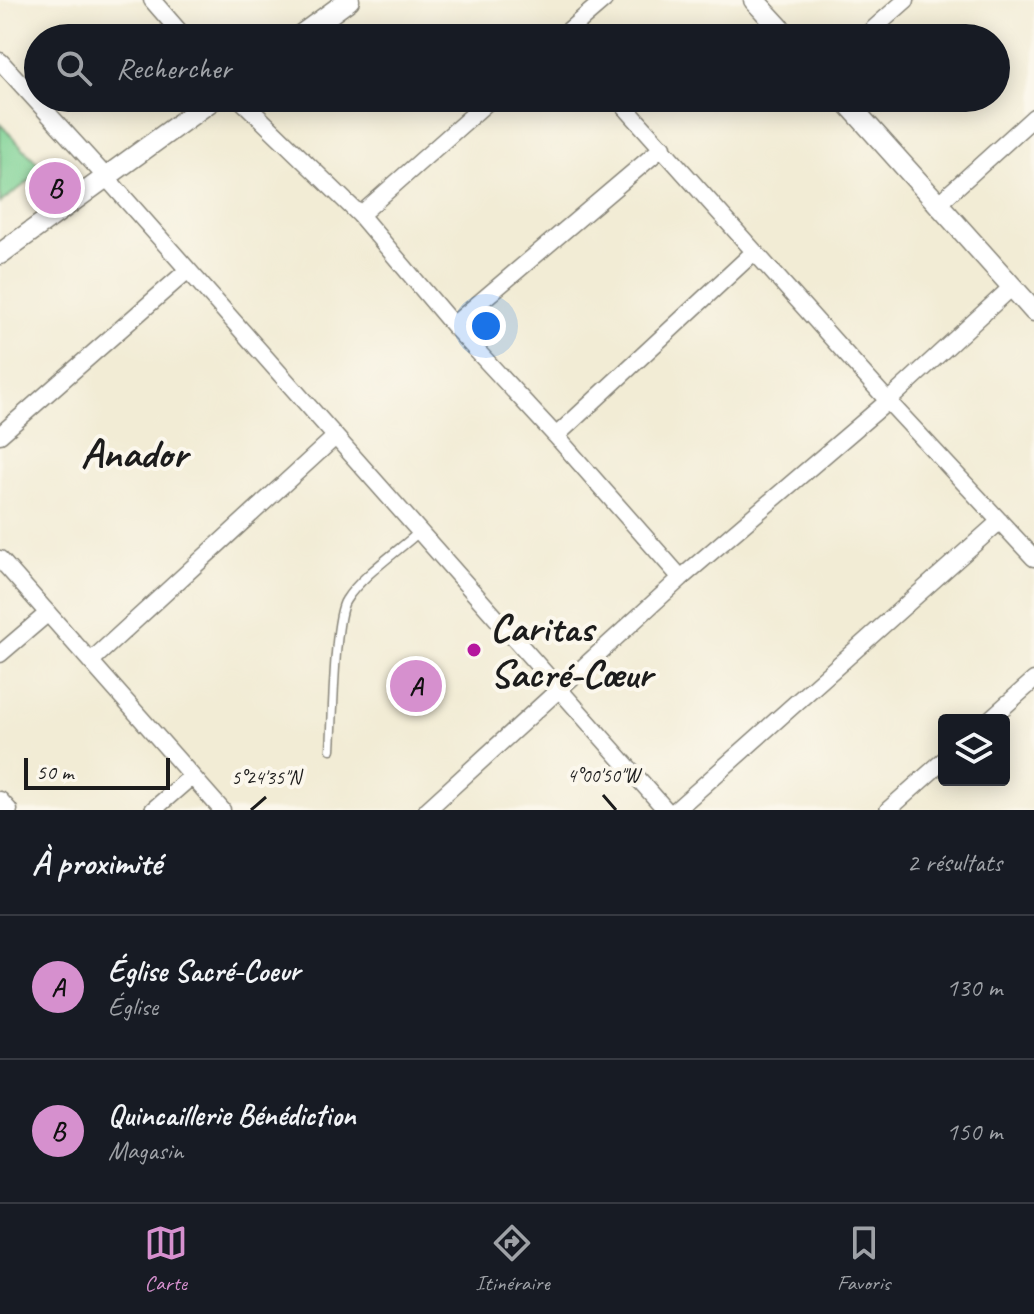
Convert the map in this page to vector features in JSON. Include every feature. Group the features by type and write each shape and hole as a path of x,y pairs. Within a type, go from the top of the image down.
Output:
{"street":[{"path":"152,0 173,24"},
{"path":"316,24 349,0"},
{"path":"577,24 604,0"},
{"path":"754,0 776,24"},
{"path":"879,24 906,0"},
{"path":"0,61 24,87"},
{"path":"47,112 666,810"},
{"path":"0,254 195,112"},
{"path":"253,112 360,215 453,325 681,578"},
{"path":"360,215 476,112"},
{"path":"630,112 888,401 1034,558"},
{"path":"856,112 1034,311"},
{"path":"939,203 1034,117"},
{"path":"453,325 663,147"},
{"path":"556,436 754,252"},
{"path":"0,435 188,270"},
{"path":"427,810 681,578 888,401 1012,287"},
{"path":"91,661 335,437"},
{"path":"676,810 1000,521"},
{"path":"0,559 222,810"},
{"path":"0,654 48,613"},
{"path":"996,714 1034,680"},
{"path":"888,810 938,765"},
{"path":"153,810 192,776"},
{"path":"0,800 9,810"}],"lane":[{"path":"331,749 339,630 344,602 419,532"}],"green space":[{"path":"0,124 44,170 0,203"}],"place":[{"name":"Quincaillerie Bénédiction","path":"55,188"},
{"name":"Caritas Sacré-Cœur","path":"474,650"},
{"name":"Église Sacré-Coeur","path":"416,686"}],"district":[{"name":"Anador","path":"134,452"}]}
